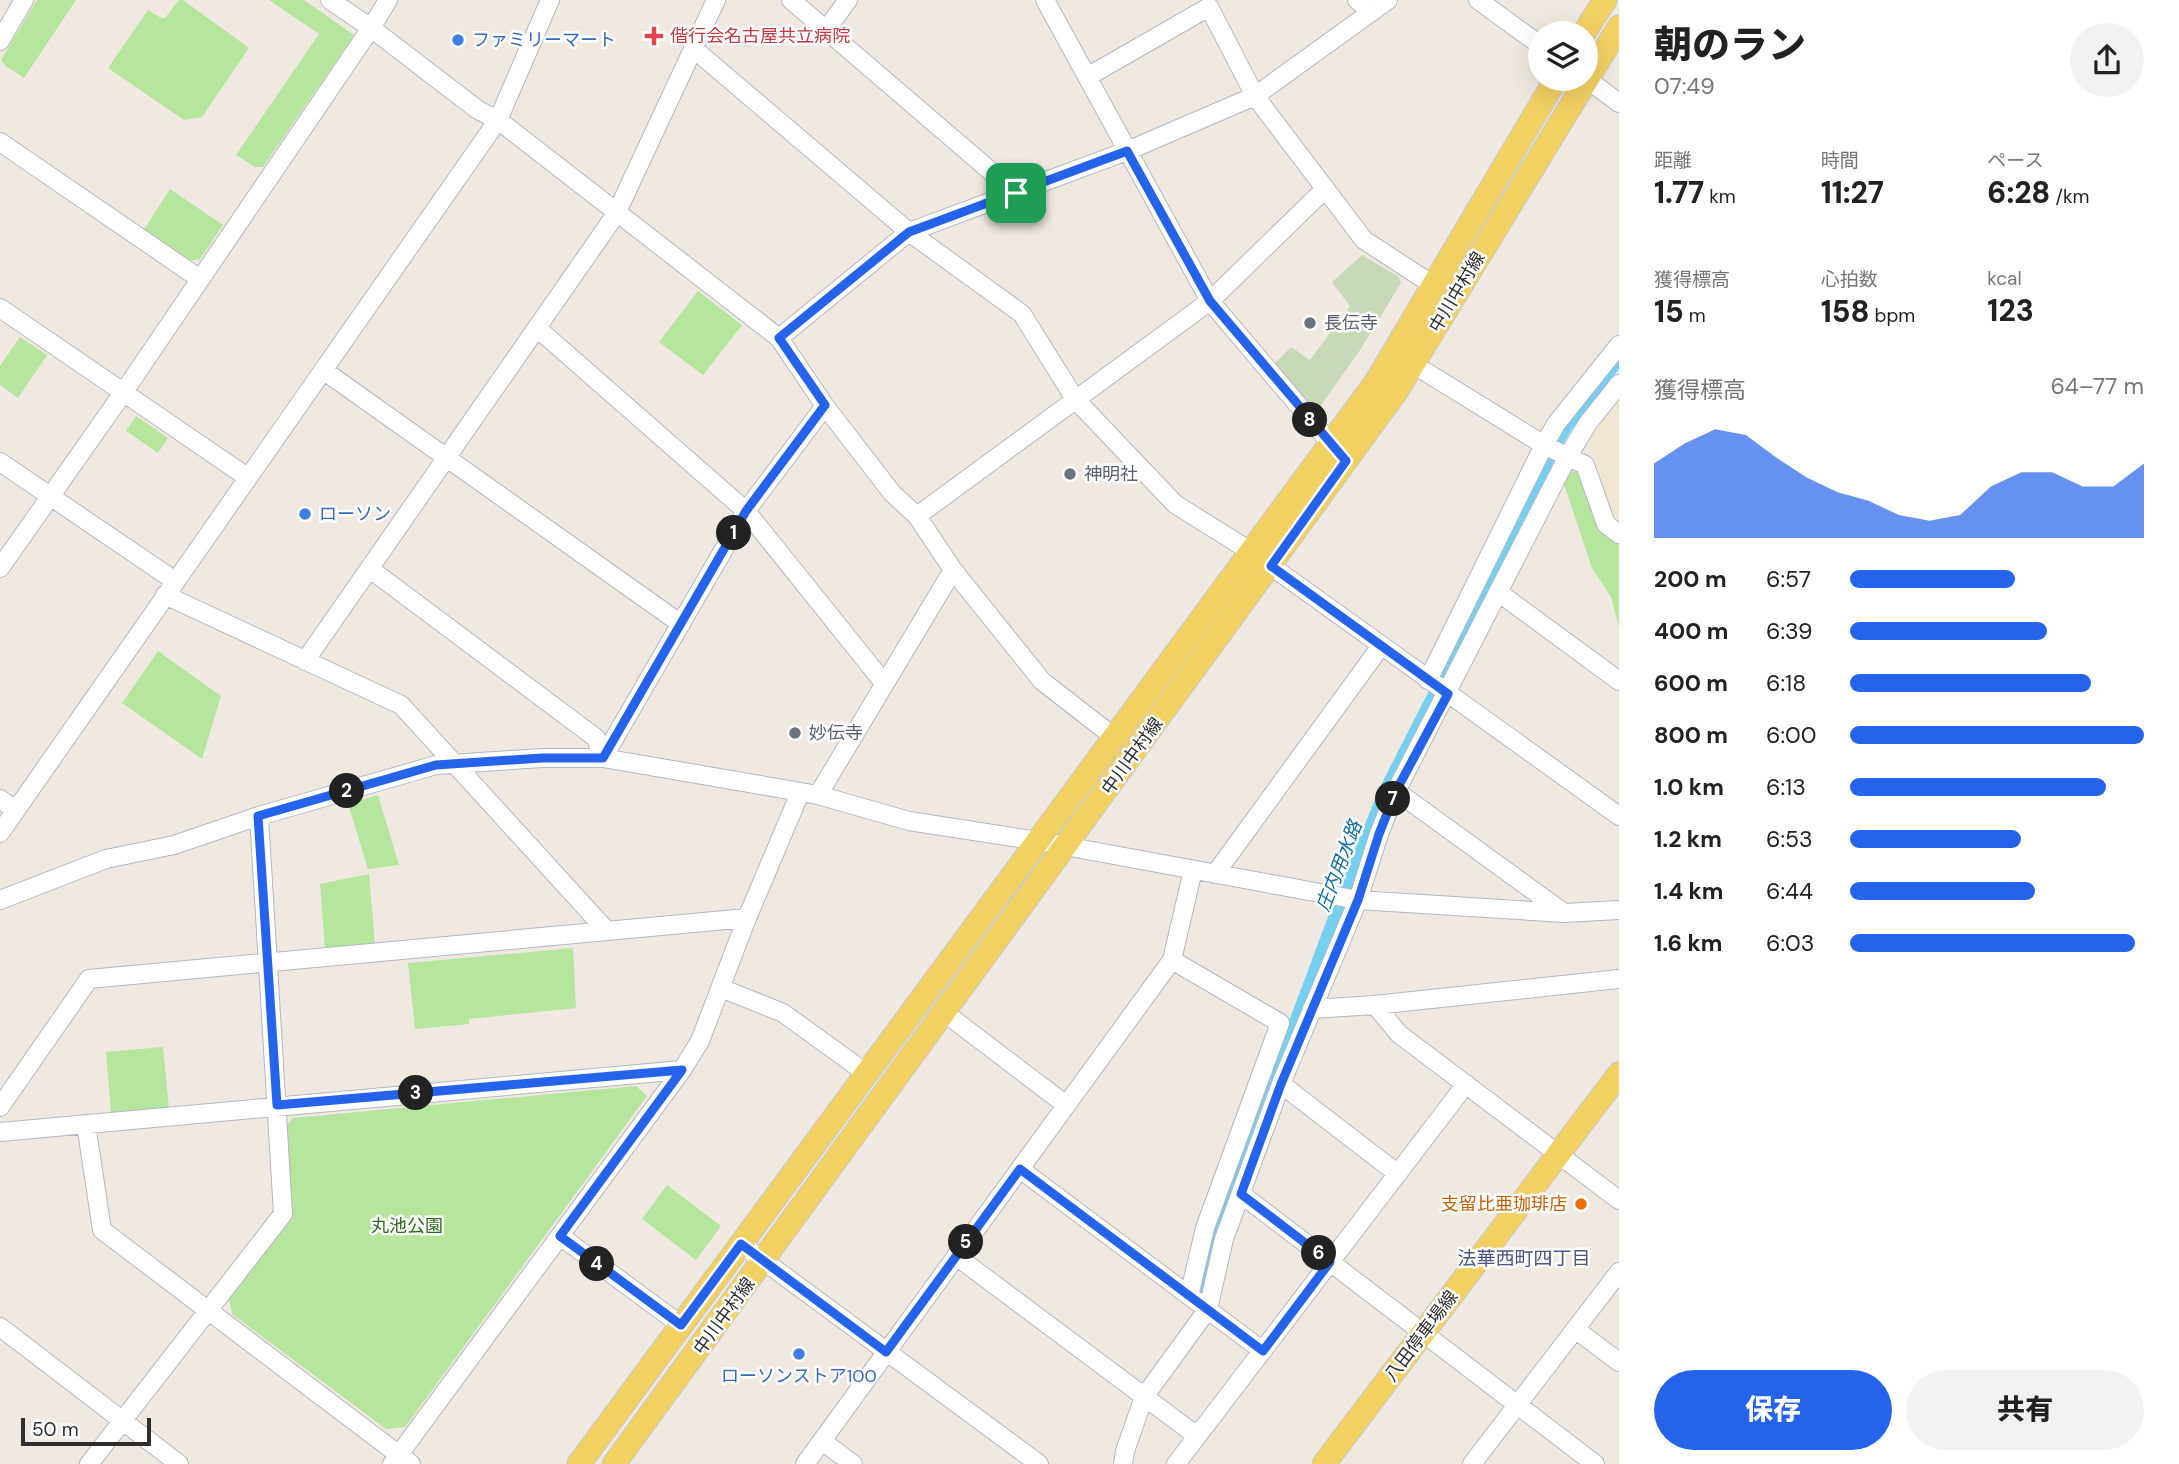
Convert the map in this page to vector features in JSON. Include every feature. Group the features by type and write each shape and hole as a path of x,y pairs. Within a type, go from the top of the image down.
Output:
{"main road":[{"path":"1592,21 1605,0"},
{"name":"中川中村線","path":"1598,61 1619,27"},
{"name":"中川中村線","path":"579,1464 1376,382 1549,91"},
{"name":"中川中村線","path":"614,1464 1396,392 1580,91"},
{"name":"八田停車場線","path":"1324,1464 1619,1074"}],"street":[{"path":"0,41 24,0"},
{"path":"330,0 478,110 498,120 779,338 825,405 892,493 917,516 953,570 1042,681 1114,737"},
{"path":"0,568 123,393 388,0"},
{"path":"0,833 498,120 550,0"},
{"path":"305,661 617,214 716,0"},
{"path":"791,0 1016,193"},
{"path":"826,30 848,0"},
{"path":"1045,0 1210,301 1346,461"},
{"path":"1357,0 1372,12"},
{"path":"779,338 909,232 1127,151 1255,96 1388,0"},
{"path":"1478,0 1528,36"},
{"path":"1087,77 1208,3 1255,96 1364,240 1433,285"},
{"path":"694,49 909,232 1022,314 1075,399 1175,504 1250,551"},
{"path":"1598,87 1619,103"},
{"path":"0,142 200,279"},
{"path":"917,516 1210,301 1325,189"},
{"path":"0,308 247,477"},
{"path":"537,328 746,511 884,683"},
{"path":"1437,686 1498,592 1556,451 1556,424 1619,345"},
{"path":"1413,364 1556,451 1585,465 1606,524 1619,534"},
{"path":"323,370 681,624"},
{"path":"1123,1464 1144,1397 1208,1309 1224,1239 1281,1084 1312,1009 1348,898 1379,834 1437,686 1556,451 1588,423 1619,384"},
{"path":"603,758 746,511 825,405"},
{"path":"0,462 51,496 170,588 305,661 401,705 607,931"},
{"path":"1271,566 1619,816"},
{"path":"370,569 596,738 603,758"},
{"path":"818,795 953,570"},
{"path":"1498,592 1619,681"},
{"path":"1214,874 1381,646"},
{"path":"0,900 106,859 174,845 258,816 436,765 603,758 818,795 909,821 1038,841 1348,898 1564,913 1619,910"},
{"path":"1396,791 1564,913"},
{"path":"86,1124 102,1230 401,1461 560,1236 682,1070 700,1041 747,918 800,793"},
{"path":"0,799 16,810"},
{"path":"89,1464 283,1214 258,816"},
{"path":"805,1464 1172,960 1193,870"},
{"path":"0,1107 89,979 747,918"},
{"path":"1172,960 1280,1023 1205,1228 1189,1296"},
{"path":"1312,1009 1375,1005 1619,979"},
{"path":"720,988 783,1013 866,1073"},
{"path":"1375,1005 1399,1034 1619,1200"},
{"path":"945,1013 1066,1105"},
{"path":"0,1132 682,1070"},
{"path":"1281,1084 1398,1174"},
{"path":"1176,1464 1466,1084"},
{"path":"1020,1169 1263,1351"},
{"path":"1241,1194 1595,1464"},
{"path":"560,1236 681,1325"},
{"path":"741,1244 1039,1464"},
{"path":"956,1256 1197,1436"},
{"path":"1472,1464 1619,1272"},
{"path":"0,1326 179,1464"},
{"path":"1575,1329 1619,1362"},
{"path":"822,1441 853,1464"}],"shaded area":[{"path":"1619,394 1619,523 1612,518 1587,433"}],"green space":[{"path":"37,0 76,0 24,78 1,60"},
{"path":"179,0 183,0 249,48 202,117 184,120 108,68 148,10 165,18"},
{"path":"269,0 304,0 354,35 263,167 255,167 236,155 319,34"},
{"path":"170,189 223,225 200,259 188,261 143,231"},
{"path":"1362,255 1399,277 1401,283 1360,350 1319,408 1312,409 1274,364 1291,347 1310,360 1350,306 1332,282"},
{"path":"698,291 742,325 703,375 659,342"},
{"path":"20,337 47,355 18,398 0,385 0,366"},
{"path":"136,416 168,438 158,453 126,431"},
{"path":"1565,471 1581,472 1599,530 1619,545 1619,627 1611,597 1592,568 1562,478"},
{"path":"158,651 221,696 202,759 122,703"},
{"path":"378,795 399,865 368,869 348,804"},
{"path":"369,874 375,944 325,949 320,884"},
{"path":"573,948 576,1008 469,1019 469,1024 415,1029 408,963"},
{"path":"163,1047 169,1108 111,1113 106,1052"},
{"name":"丸池公園","path":"636,1086 647,1096 405,1427 386,1429 232,1314 229,1298 290,1218 287,1125 293,1118"},
{"path":"667,1185 721,1226 696,1260 642,1219"}],"water":[{"path":"1619,356 1619,369 1563,444 1371,829 1351,892 1219,1234 1206,1297 1197,1291 1210,1233 1332,906 1380,787 1562,429"}],"place":[{"name":"偕行会名古屋共立病院","path":"654,36"},
{"name":"ファミリーマート","path":"458,40"},
{"name":"長伝寺","path":"1310,323"},
{"name":"神明社","path":"1070,474"},
{"name":"ローソン","path":"305,514"},
{"name":"妙伝寺","path":"795,733"},
{"name":"支留比亜珈琲店","path":"1581,1204"},
{"name":"ローソンストア100","path":"799,1354"}],"district":[{"name":"法華西町四丁目","path":"1524,1258"}],"route":[{"path":"1127,151 1210,301 1346,461 1271,566 1448,694 1396,791 1358,900 1281,1084 1241,1194 1330,1262 1263,1351 1020,1169 886,1352 741,1244 681,1325 560,1236 682,1070 277,1105 258,816 436,765 542,758 603,758 746,511 825,405 779,338 909,232 1016,193 1127,151"}],"water label":[{"name":"庄内用水路","path":"1339,866"}]}
